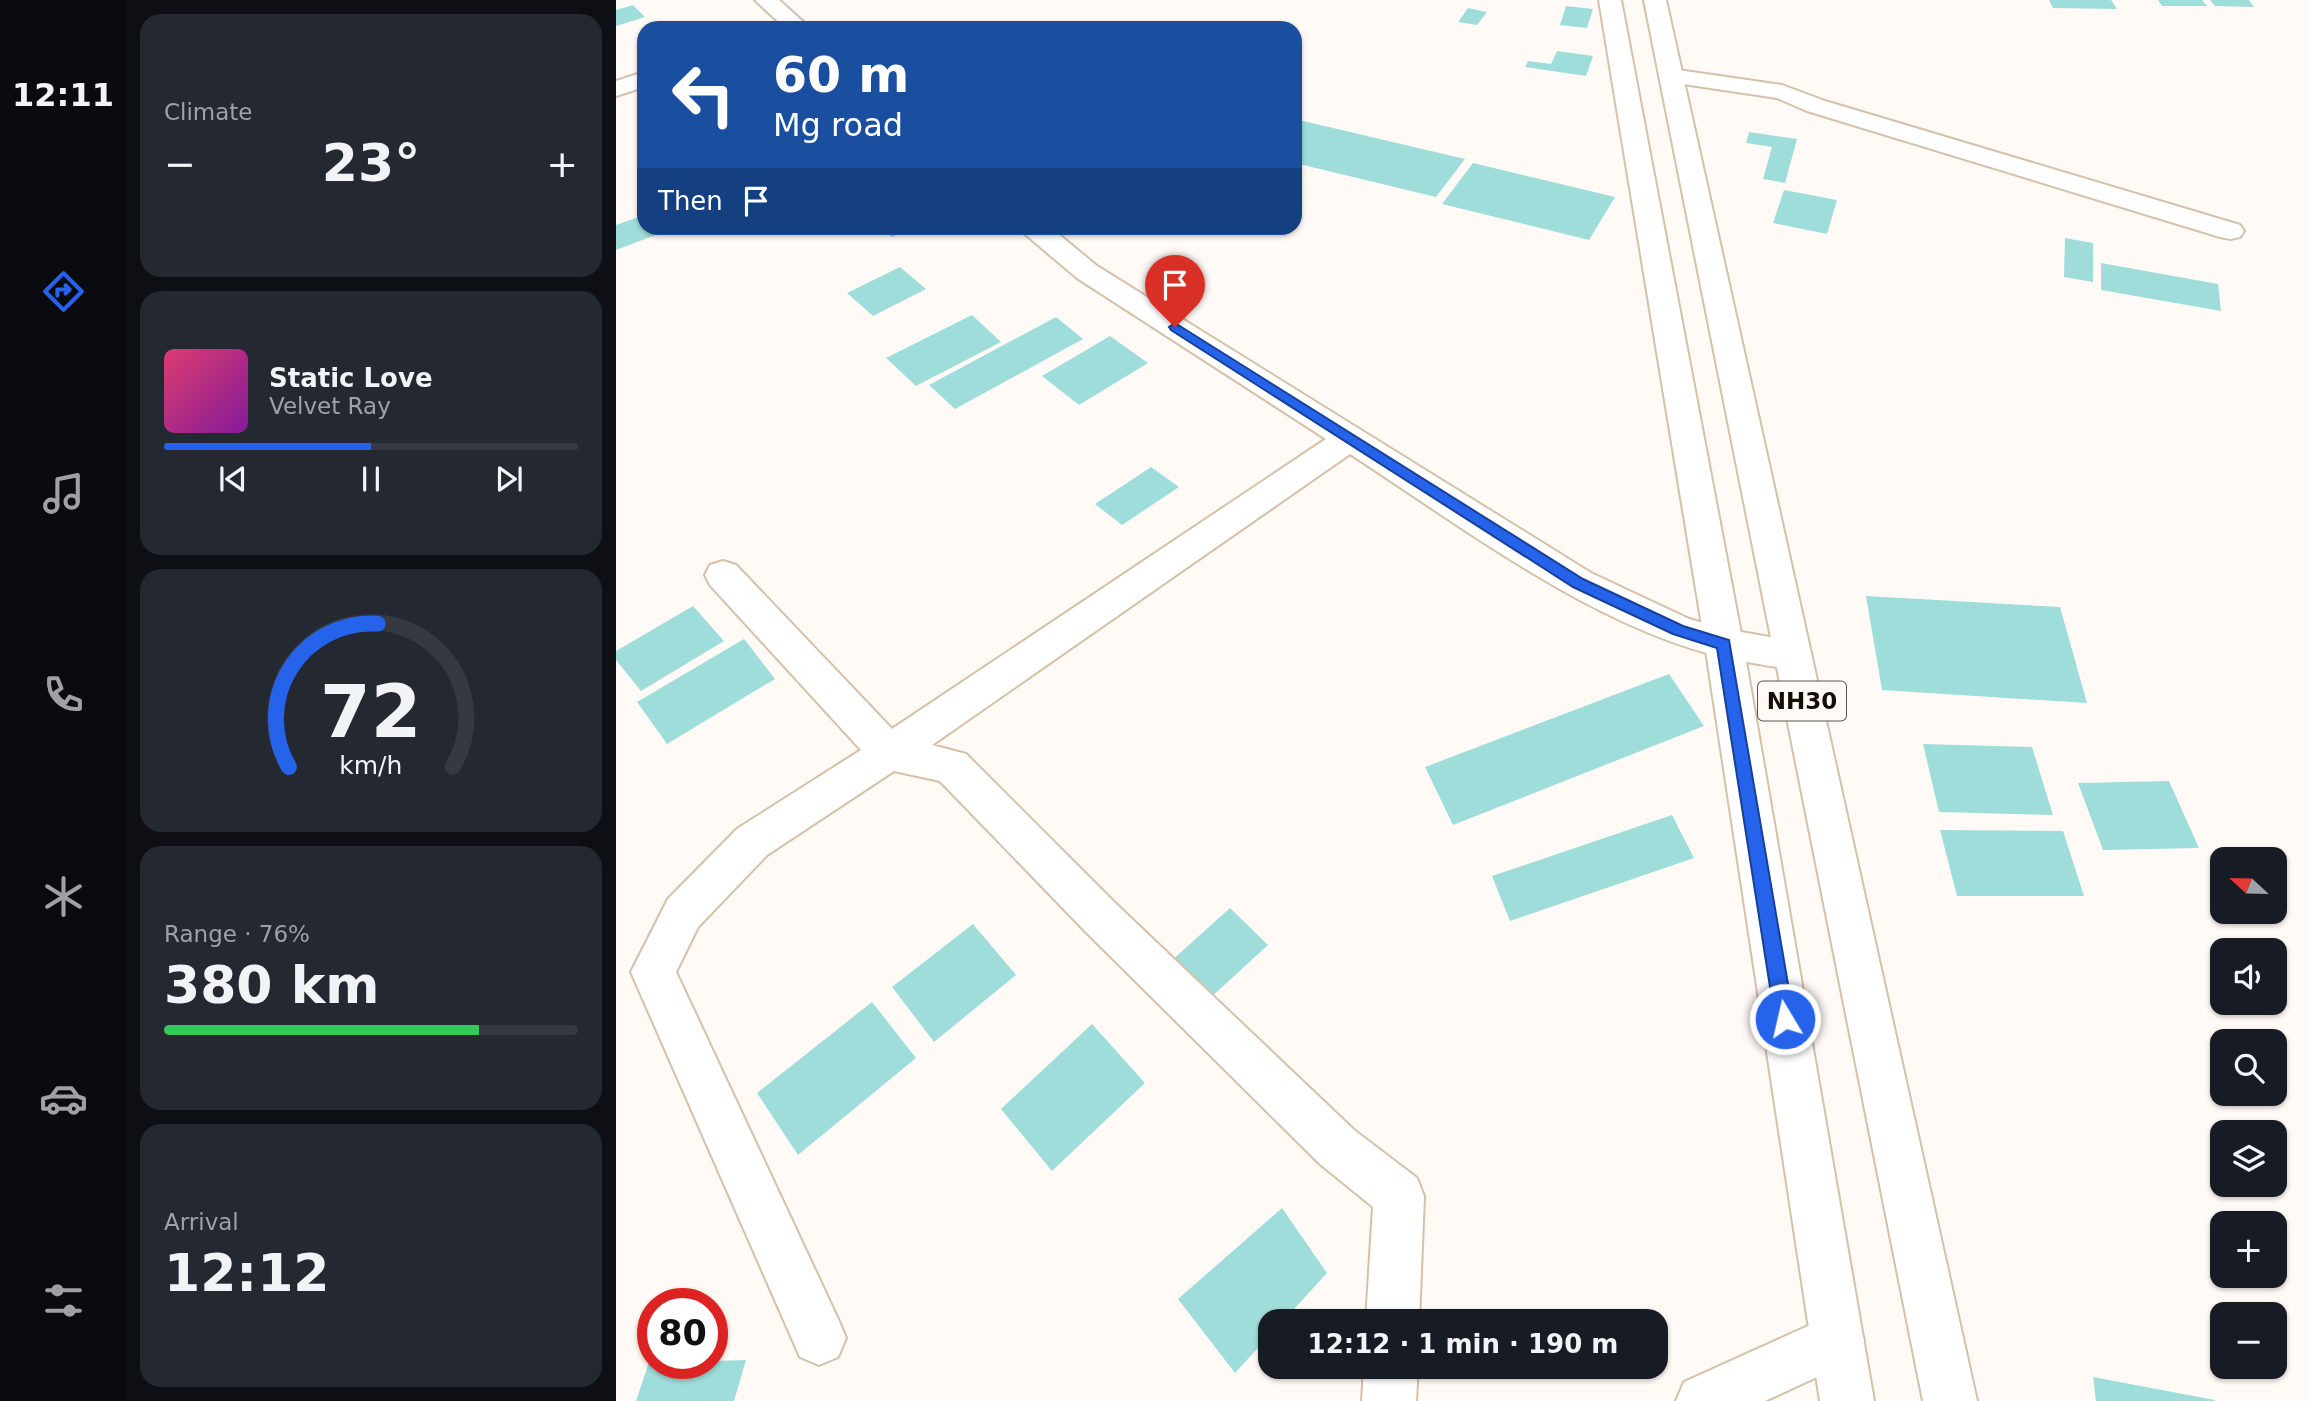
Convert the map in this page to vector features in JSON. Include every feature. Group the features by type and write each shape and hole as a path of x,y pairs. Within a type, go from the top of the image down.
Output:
{"main road":[{"path":"766,0 789,21"},
{"name":"NH30","path":"1610,0 1724,644 1847,1401"},
{"name":"NH30","path":"1655,0 1951,1401"},
{"path":"1671,76 1782,92 1816,106 2230,231"},
{"path":"616,89 637,82"},
{"path":"1043,235 1087,272 1578,583 1678,630 1724,644 1792,654"},
{"path":"819,1338 653,972 683,913 752,842 889,753 1350,438"},
{"path":"723,575 889,753 951,766 1031,844 1100,917 1328,1138 1399,1196 1394,1309"},
{"path":"1703,1401 1837,1340"},
{"path":"1390,1401 1391,1379"}],"building":[{"path":"2049,0 2111,0 2117,9 2053,8"},
{"path":"2158,0 2202,0 2207,6 2162,6"},
{"path":"2210,0 2249,0 2254,7 2215,6"},
{"path":"633,5 645,17 616,26 616,10"},
{"path":"1566,6 1593,9 1587,28 1560,25"},
{"path":"1468,8 1487,12 1477,25 1458,22"},
{"path":"1557,51 1593,56 1586,76 1525,67 1528,61 1551,64"},
{"path":"1302,121 1465,159 1436,197 1302,165"},
{"path":"1749,132 1797,139 1785,183 1763,179 1772,147 1746,143"},
{"path":"1473,163 1615,197 1589,240 1442,204"},
{"path":"1784,190 1837,200 1827,234 1773,223"},
{"path":"637,218 637,235 656,235 616,250 616,225"},
{"path":"2065,238 2093,243 2093,282 2064,277"},
{"path":"2101,263 2218,284 2221,311 2101,290"},
{"path":"900,267 926,289 873,316 847,293"},
{"path":"972,315 1001,342 916,386 886,358"},
{"path":"1056,317 1083,339 955,409 929,385"},
{"path":"1110,336 1148,363 1079,405 1042,376"},
{"path":"1151,467 1179,487 1122,525 1095,504"},
{"path":"1866,596 2060,607 2087,703 1882,690"},
{"path":"693,606 724,641 641,691 616,660 616,651"},
{"path":"744,639 775,679 667,744 637,702"},
{"path":"1669,674 1704,726 1453,825 1425,767"},
{"path":"1923,744 2032,747 2053,815 1939,812"},
{"path":"2169,781 2199,848 2103,850 2078,783"},
{"path":"1672,815 1694,858 1510,921 1492,876"},
{"path":"1940,830 2063,831 2084,896 1957,896"},
{"path":"1230,908 1268,945 1207,1001 1170,962"},
{"path":"973,924 1016,975 934,1042 892,987"},
{"path":"872,1002 916,1058 798,1155 757,1093"},
{"path":"1092,1024 1145,1083 1052,1171 1001,1109"},
{"path":"1282,1208 1327,1273 1294,1309 1258,1309 1258,1348 1235,1373 1178,1299"},
{"path":"746,1360 734,1401 636,1401 643,1379 728,1379 728,1361"},
{"path":"2093,1377 2215,1400 2215,1401 2096,1401"}],"route":[{"path":"1175,327 1578,583 1678,630 1724,644 1785,1019"}]}
